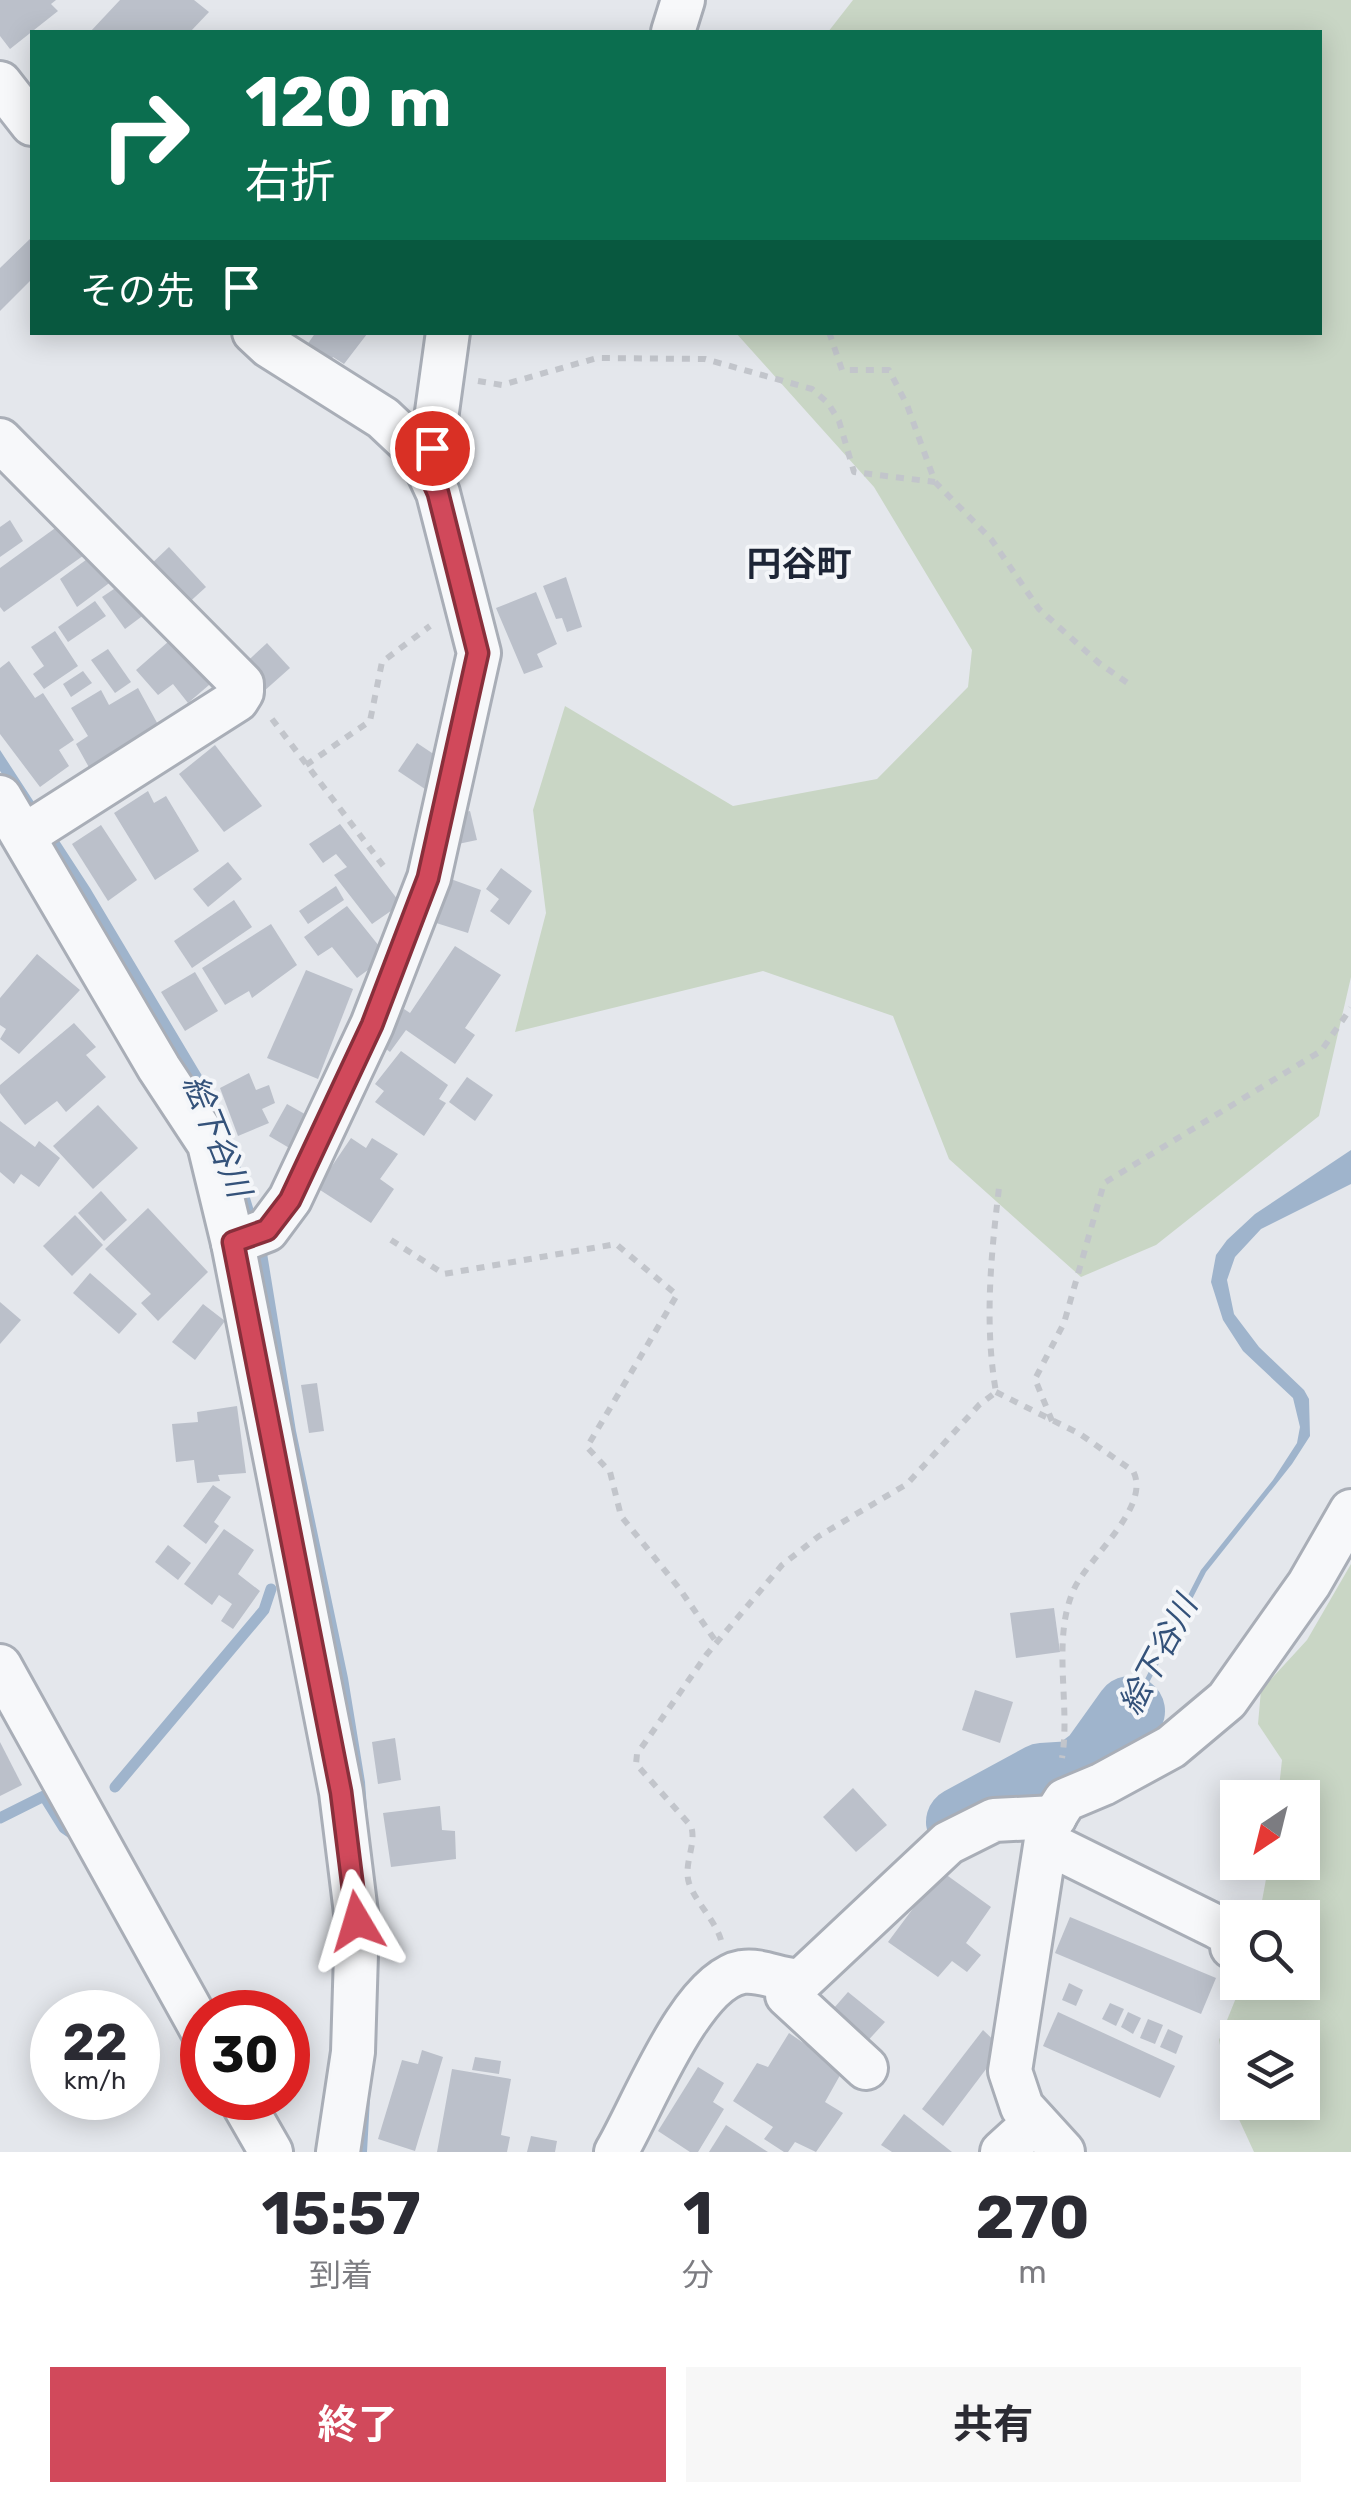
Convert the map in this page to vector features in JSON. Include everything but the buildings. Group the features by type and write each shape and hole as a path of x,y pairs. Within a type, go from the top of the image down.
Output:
{"street":[{"path":"674,30 683,0"},
{"path":"0,82 30,121"},
{"path":"233,1242 267,1230 290,1200 372,1025 428,878 478,653 438,493 418,452 383,418 257,335"},
{"path":"426,466 448,335"},
{"path":"0,440 242,684 236,700 24,835"},
{"path":"0,797 159,1068 209,1144 233,1242 341,1792 357,1921 353,2052 338,2152"},
{"path":"1002,2152 1049,2137 1022,2107 1010,2071 1053,1825 1065,1800 1172,1747 1228,1700 1309,1584 1351,1511"},
{"path":"0,1666 180,1990"},
{"path":"616,2152 670,2045 694,2010 717,1986 737,1972 763,1971 788,1981 802,1980 948,1844 994,1820 1053,1825 1220,1928"},
{"path":"788,1981 787,1995 866,2068"},
{"path":"252,2120 270,2152"}],"path":[{"path":"830,335 842,370 889,370 907,405 935,482 991,540 1039,609 1099,663 1129,684"},
{"path":"470,380 502,385 597,358 706,359 812,389 828,402 839,422 854,472 935,482"},
{"path":"306,764 370,721 382,662 448,612 472,627"},
{"path":"242,684 251,689 417,908"},
{"path":"1052,1420 1035,1379 1064,1323 1104,1184 1321,1051 1351,1008"},
{"path":"996,1392 990,1303 1000,1188"},
{"path":"391,1240 444,1274 616,1244 677,1294 588,1447 610,1472 621,1516 679,1588 716,1643"},
{"path":"996,1392 1080,1434 1133,1471 1138,1491 1135,1503 1079,1578 1071,1596 1065,1630 1066,1734 1053,1825"},
{"path":"719,1949 721,1937 690,1885 687,1872 694,1832 636,1764 637,1754 716,1643 782,1565 836,1526 907,1484 979,1405 996,1392"}],"green space":[{"path":"853,0 1351,0 1351,977 1319,1116 1156,1245 1081,1277 949,1159 893,1016 763,971 515,1032 546,913 533,810 565,706 733,806 877,779 968,687 972,650 874,487 738,335 1322,335 1322,30 830,30"},
{"path":"1351,1564 1351,2152 1254,2152 1239,2120 1320,2120 1320,2020 1227,2020 1235,2000 1320,2000 1320,1900 1262,1900 1266,1880 1320,1880 1320,1780 1280,1780 1282,1760 1258,1724 1261,1690 1307,1640"}],"water":[{"path":"0,750 90,888 204,1079 236,1152 267,1253 296,1431 348,1678 365,1782 378,1955 367,2152 361,2152 365,2090 253,1244 43,833 0,771"},
{"path":"1351,1150 1351,1184 1261,1229 1235,1257 1227,1280 1234,1314 1259,1347 1309,1399 1310,1436 1206,1572 1138,1704 1110,1748 1072,1780 1069,1775 1090,1759 1123,1722 1201,1570 1273,1480 1297,1443 1300,1427 1293,1398 1243,1351 1223,1320 1211,1282 1216,1255 1255,1214"}],"waterway":[{"path":"115,1787 264,1610 271,1589"},
{"name":"絵下谷川","path":"961,1822 1042,1778 1074,1776 1095,1760 1130,1711"},
{"path":"0,1818 44,1796 64,1828 74,1835"}],"district":[{"name":"円谷町","path":"799,564"}],"route":[{"path":"357,1921 341,1792 233,1242 267,1230 290,1200 372,1025 428,878 478,653 438,493 426,466 432,448"}]}
